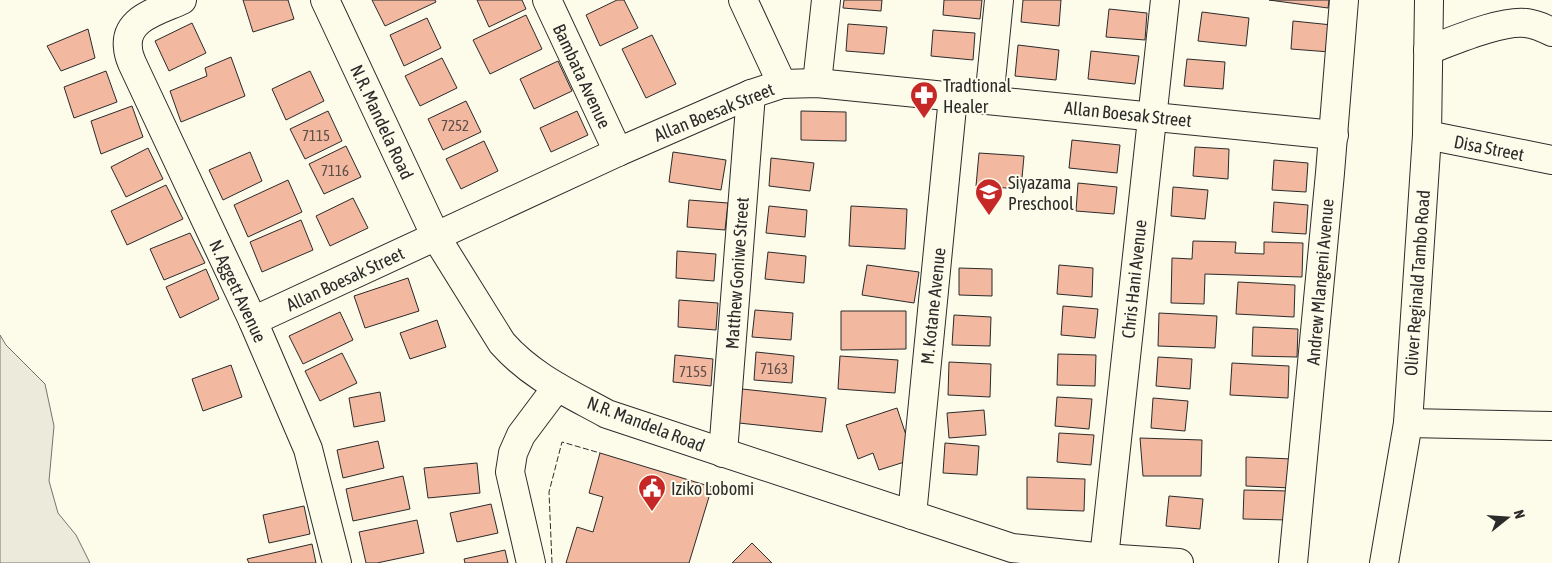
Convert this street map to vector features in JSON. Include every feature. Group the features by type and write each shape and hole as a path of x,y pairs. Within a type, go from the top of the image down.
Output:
{"street":[{"name":"N. Aggett Avenue","path":"182,0 141,19 133,26 128,36 127,47 132,63 253,321 308,449 337,563"},
{"name":"N.R. Mandela Road","path":"325,0 436,237 502,344 515,358 546,382 607,414 912,514 1011,556 1104,558 1179,563"},
{"name":"Bambata Avenue","path":"547,0 618,152"},
{"path":"743,0 782,84"},
{"path":"817,84 826,0"},
{"path":"989,100 999,0"},
{"name":"Chris Hani Avenue","path":"1104,558 1165,0"},
{"name":"Andrew Mlangeni Avenue","path":"1293,563 1334,135 1344,0"},
{"name":"Oliver Reginald Tambo Road","path":"1384,563 1408,423 1427,135 1429,0"},
{"path":"1428,50 1506,24 1526,23 1552,32"},
{"name":"Allan Boesak Street","path":"253,321 618,152 751,94 782,84 817,84 1334,135"},
{"name":"Matthew Goniwe Street","path":"723,453 751,94"},
{"name":"M. Kotane Avenue","path":"912,514 953,97"},
{"name":"Disa Street","path":"1427,135 1552,160"},
{"path":"531,563 510,472 513,453 521,435 557,387"},
{"path":"1408,423 1552,426"}],"shaded area":[{"path":"0,335 6,345 45,384 54,426 49,481 58,513 76,535 90,563 0,563"}],"building":[{"path":"243,0 288,0 294,19 253,32"},
{"path":"372,0 435,0 436,2 385,26"},
{"path":"477,0 522,0 526,9 489,27"},
{"path":"617,0 624,0 638,28 600,46 586,15"},
{"path":"844,0 882,0 881,11 843,8"},
{"path":"944,0 982,0 980,19 943,15"},
{"path":"1023,0 1061,0 1059,26 1021,22"},
{"path":"1269,0 1329,0 1328,8"},
{"path":"1109,9 1147,13 1145,40 1106,37"},
{"path":"1202,12 1249,18 1246,46 1198,41"},
{"path":"526,15 542,49 490,74 473,40"},
{"path":"427,18 441,48 404,66 390,35"},
{"path":"1293,21 1332,25 1330,52 1291,49"},
{"path":"192,23 206,53 169,71 155,41"},
{"path":"848,24 887,27 884,54 846,51"},
{"path":"88,29 95,58 61,71 47,46"},
{"path":"933,30 975,33 973,60 931,56"},
{"path":"652,35 676,84 646,98 622,49"},
{"path":"1018,45 1059,50 1056,80 1015,76"},
{"path":"1091,51 1139,56 1135,84 1088,79"},
{"path":"231,57 245,96 181,122 170,91 207,76 205,68"},
{"path":"442,58 457,88 420,106 405,76"},
{"path":"1187,59 1225,62 1223,89 1184,86"},
{"path":"558,61 572,91 534,109 520,79"},
{"path":"106,71 117,102 74,118 64,87"},
{"path":"310,71 324,101 286,120 272,89"},
{"path":"466,101 481,132 443,150 428,119"},
{"path":"132,106 143,137 101,154 91,121"},
{"path":"328,111 342,141 305,159 290,129"},
{"path":"577,111 588,135 551,152 540,128"},
{"path":"801,111 846,112 846,141 801,140"},
{"path":"1072,140 1120,145 1117,173 1069,168"},
{"path":"484,141 498,171 461,189 446,159"},
{"path":"346,146 361,177 324,194 309,164"},
{"path":"1195,147 1229,149 1228,179 1193,176"},
{"path":"148,148 163,179 126,197 111,167"},
{"path":"250,152 262,181 223,200 209,170"},
{"path":"673,152 726,160 721,190 669,182"},
{"path":"979,153 1024,156 1021,189 976,186"},
{"path":"771,158 814,163 810,191 769,186"},
{"path":"1274,160 1308,163 1306,192 1272,190"},
{"path":"288,180 302,212 248,237 234,205"},
{"path":"1078,183 1117,187 1114,214 1076,211"},
{"path":"166,185 183,219 127,245 111,211"},
{"path":"1173,187 1208,190 1205,219 1171,216"},
{"path":"353,198 368,228 330,246 316,216"},
{"path":"689,200 728,203 725,230 687,227"},
{"path":"1274,202 1308,205 1306,234 1272,232"},
{"path":"769,206 807,210 805,237 766,233"},
{"path":"851,206 907,209 905,249 849,246"},
{"path":"301,220 313,250 262,272 250,242"},
{"path":"190,233 205,263 164,280 150,249"},
{"path":"1193,241 1236,242 1235,253 1264,254 1264,242 1303,243 1302,277 1205,274 1204,304 1171,303 1172,258 1192,259"},
{"path":"677,251 716,254 714,281 676,278"},
{"path":"768,252 806,256 804,283 765,279"},
{"path":"867,265 919,272 914,303 862,295"},
{"path":"1059,265 1093,268 1092,297 1057,294"},
{"path":"959,268 992,269 992,296 959,295"},
{"path":"206,269 219,299 180,318 166,287"},
{"path":"408,278 419,311 365,328 354,296"},
{"path":"1238,282 1295,285 1294,317 1236,314"},
{"path":"679,300 718,303 716,330 678,327"},
{"path":"1063,306 1098,309 1095,338 1061,335"},
{"path":"755,310 793,313 791,340 752,337"},
{"path":"841,311 906,311 906,349 841,350"},
{"path":"340,312 353,340 303,364 289,336"},
{"path":"1159,313 1217,316 1215,348 1158,346"},
{"path":"954,315 991,317 990,346 952,345"},
{"path":"437,320 446,347 410,359 400,333"},
{"path":"1253,327 1298,329 1297,357 1252,356"},
{"path":"756,352 794,356 792,383 754,380"},
{"path":"342,353 357,383 320,401 305,371"},
{"path":"1058,354 1096,355 1095,386 1057,385"},
{"path":"675,355 713,359 711,386 673,382"},
{"path":"840,356 898,360 895,393 838,389"},
{"path":"1158,357 1192,359 1190,389 1156,386"},
{"path":"949,362 991,364 990,397 948,395"},
{"path":"1232,363 1289,366 1288,398 1230,395"},
{"path":"231,365 242,397 203,411 192,379"},
{"path":"742,389 826,398 822,432 739,423"},
{"path":"380,392 385,421 354,427 349,398"},
{"path":"1057,397 1092,399 1089,429 1055,426"},
{"path":"1153,398 1188,401 1185,431 1151,428"},
{"path":"897,408 914,459 879,470 873,453 858,459 846,425"},
{"path":"984,410 986,435 949,438 947,413"},
{"path":"1059,433 1094,435 1091,465 1057,462"},
{"path":"1140,438 1202,440 1201,476 1143,476"},
{"path":"378,441 384,468 343,478 337,450"},
{"path":"945,443 979,446 977,475 943,473"},
{"name":"Iziko Lobomi","path":"600,453 712,487 689,563 566,563 577,527 593,532 603,497 589,493"},
{"path":"1246,457 1292,459 1291,488 1246,486"},
{"path":"477,463 480,493 428,498 424,468"},
{"path":"403,476 410,509 353,521 346,489"},
{"path":"1027,477 1085,479 1084,511 1027,509"},
{"path":"1244,490 1289,491 1288,520 1243,519"},
{"path":"1169,496 1203,499 1200,529 1166,526"},
{"path":"491,504 498,533 457,542 450,513"},
{"path":"304,506 310,534 269,543 263,515"},
{"path":"417,520 424,553 377,563 366,563 359,532"},
{"path":"752,543 772,563 732,563"},
{"path":"312,544 316,563 249,563 247,559"},
{"path":"505,550 508,563 465,563 464,559"}],"fence":[{"path":"552,563 549,492 562,442 600,453"}],"place":[{"name":"Tradtional Healer","path":"924,119"},
{"name":"Siyazama Preschool","path":"989,216"},
{"name":"Iziko Lobomi","path":"652,512"}]}
